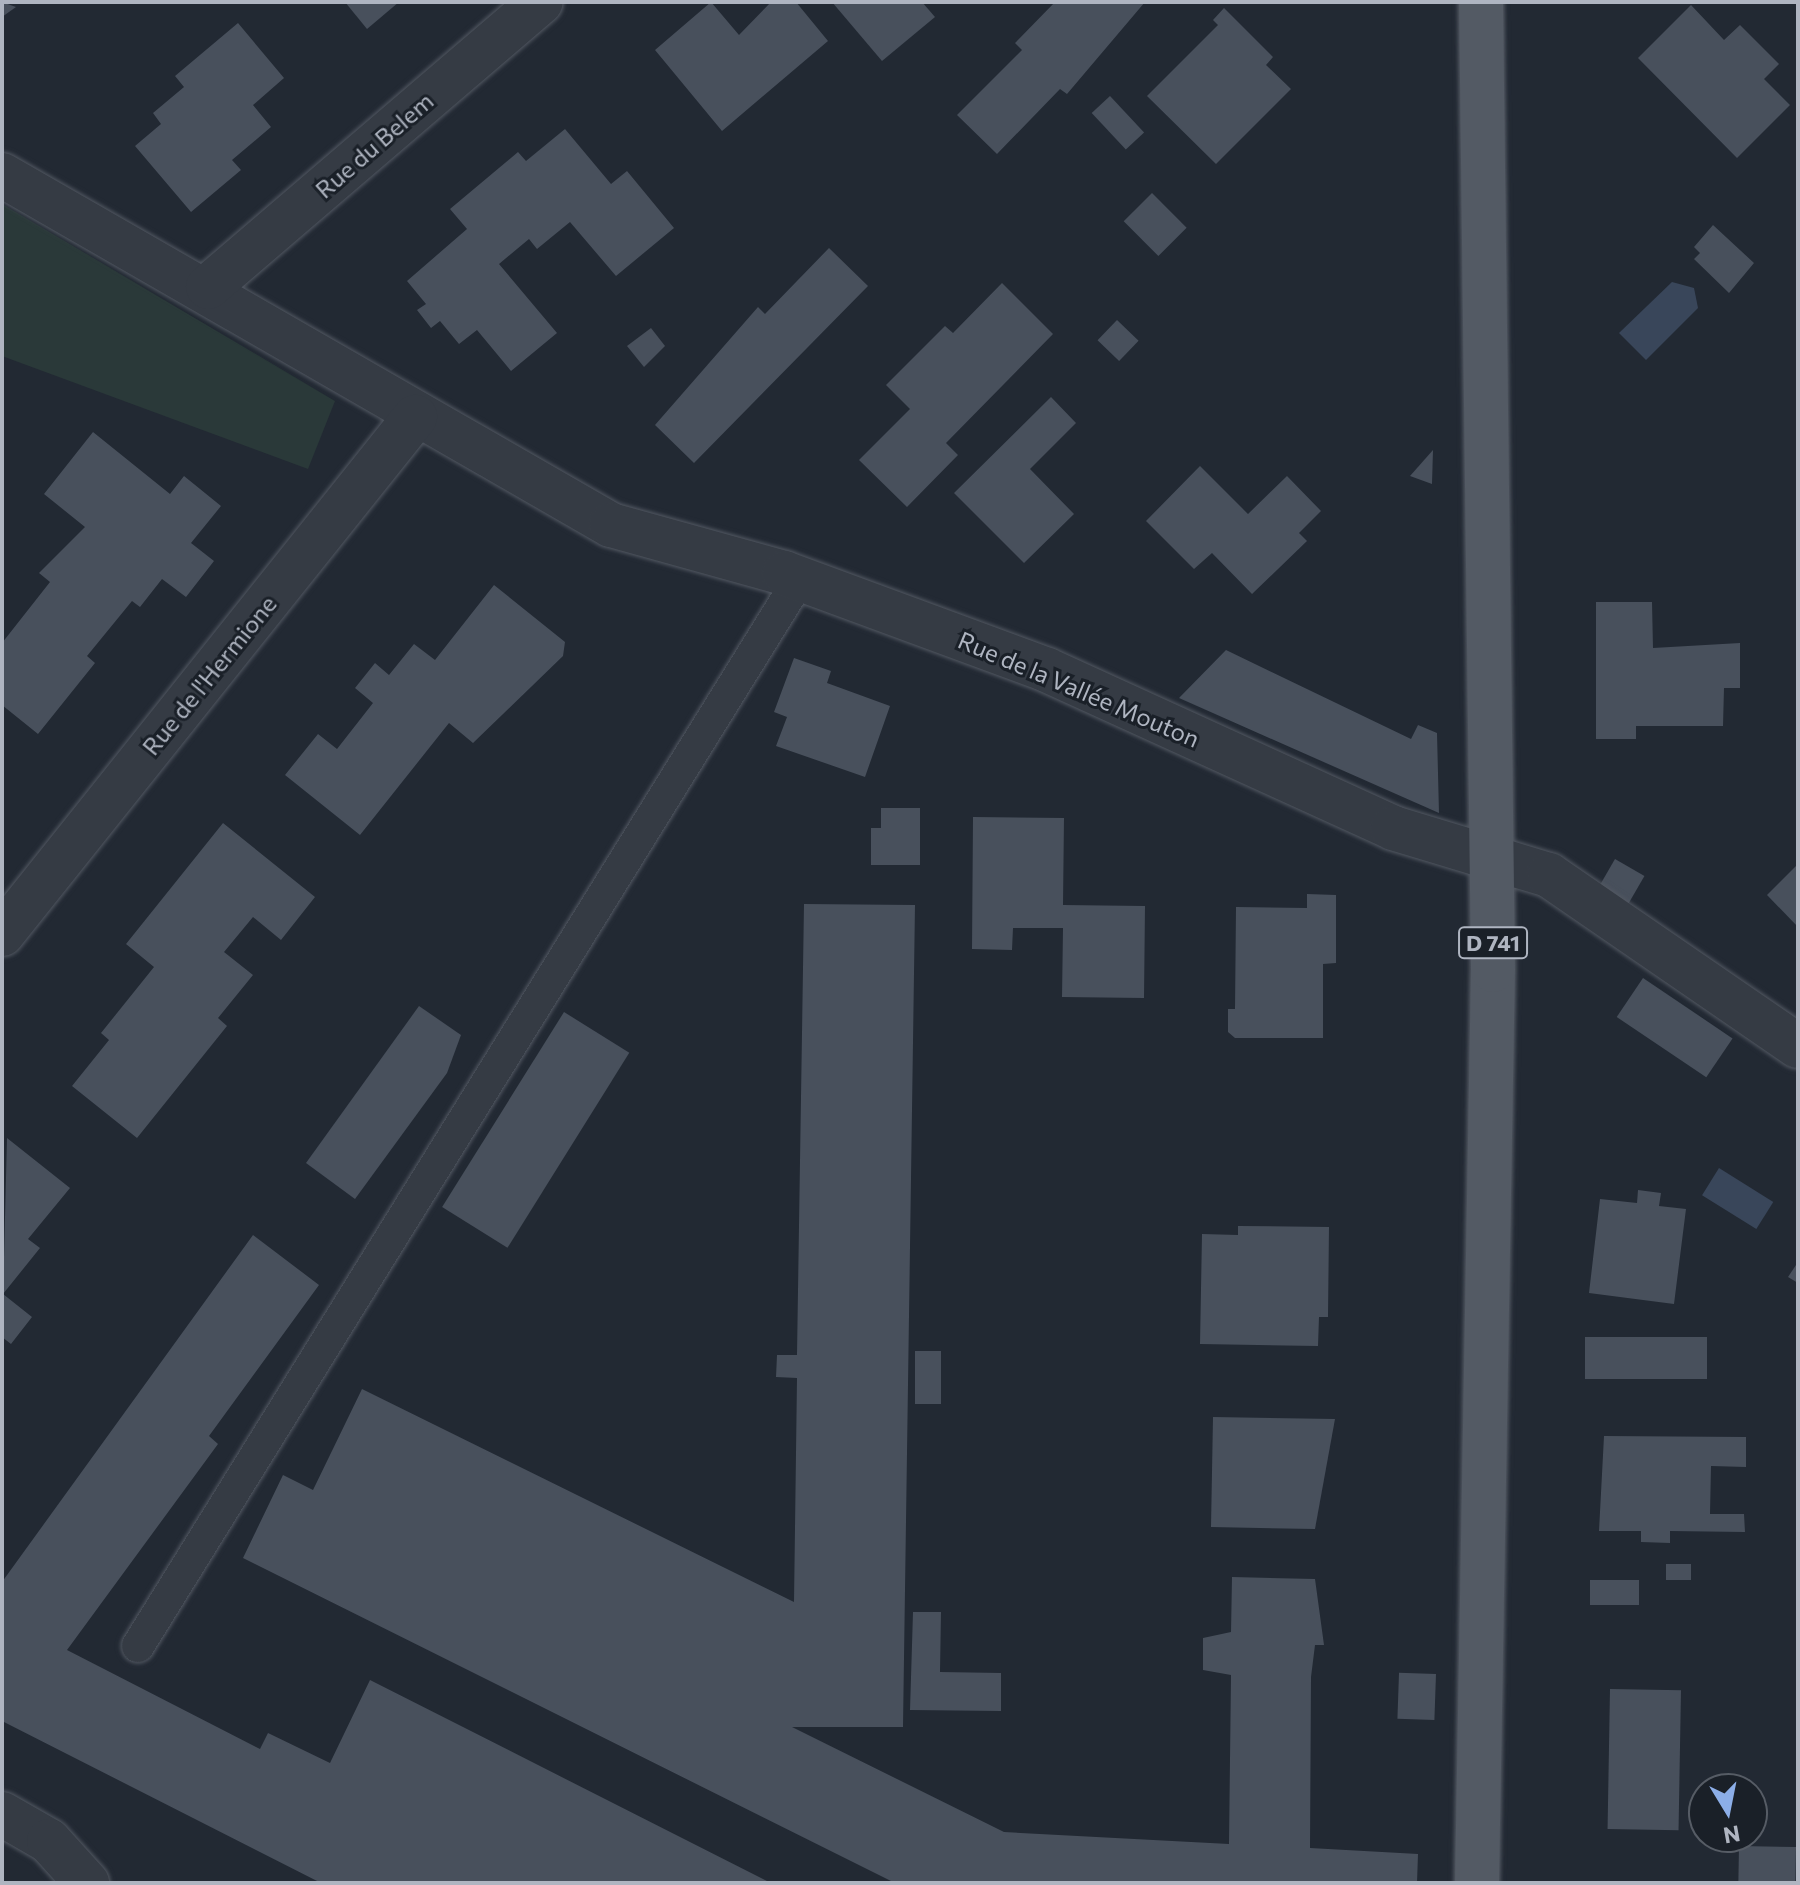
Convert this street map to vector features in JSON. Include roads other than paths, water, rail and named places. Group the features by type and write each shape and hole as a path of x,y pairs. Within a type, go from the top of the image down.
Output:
{"main road":[{"name":"D 741","path":"1477,1883 1493,857 1481,2"}],"street":[{"name":"Rue du Belem","path":"208,287 540,2"},
{"name":"Rue de la Vallée Mouton","path":"2,175 208,287 415,417 611,525 799,580 1047,670 1393,828 1549,875 1798,1046"},
{"name":"Rue de l'Hermione","path":"2,934 415,417"},
{"path":"2,1814 49,1841 87,1883"}],"lane":[{"path":"138,1646 799,580"}],"water":[{"path":"1672,282 1694,288 1698,308 1646,360 1619,333"},
{"path":"1719,1168 1773,1202 1756,1229 1702,1195"}]}
